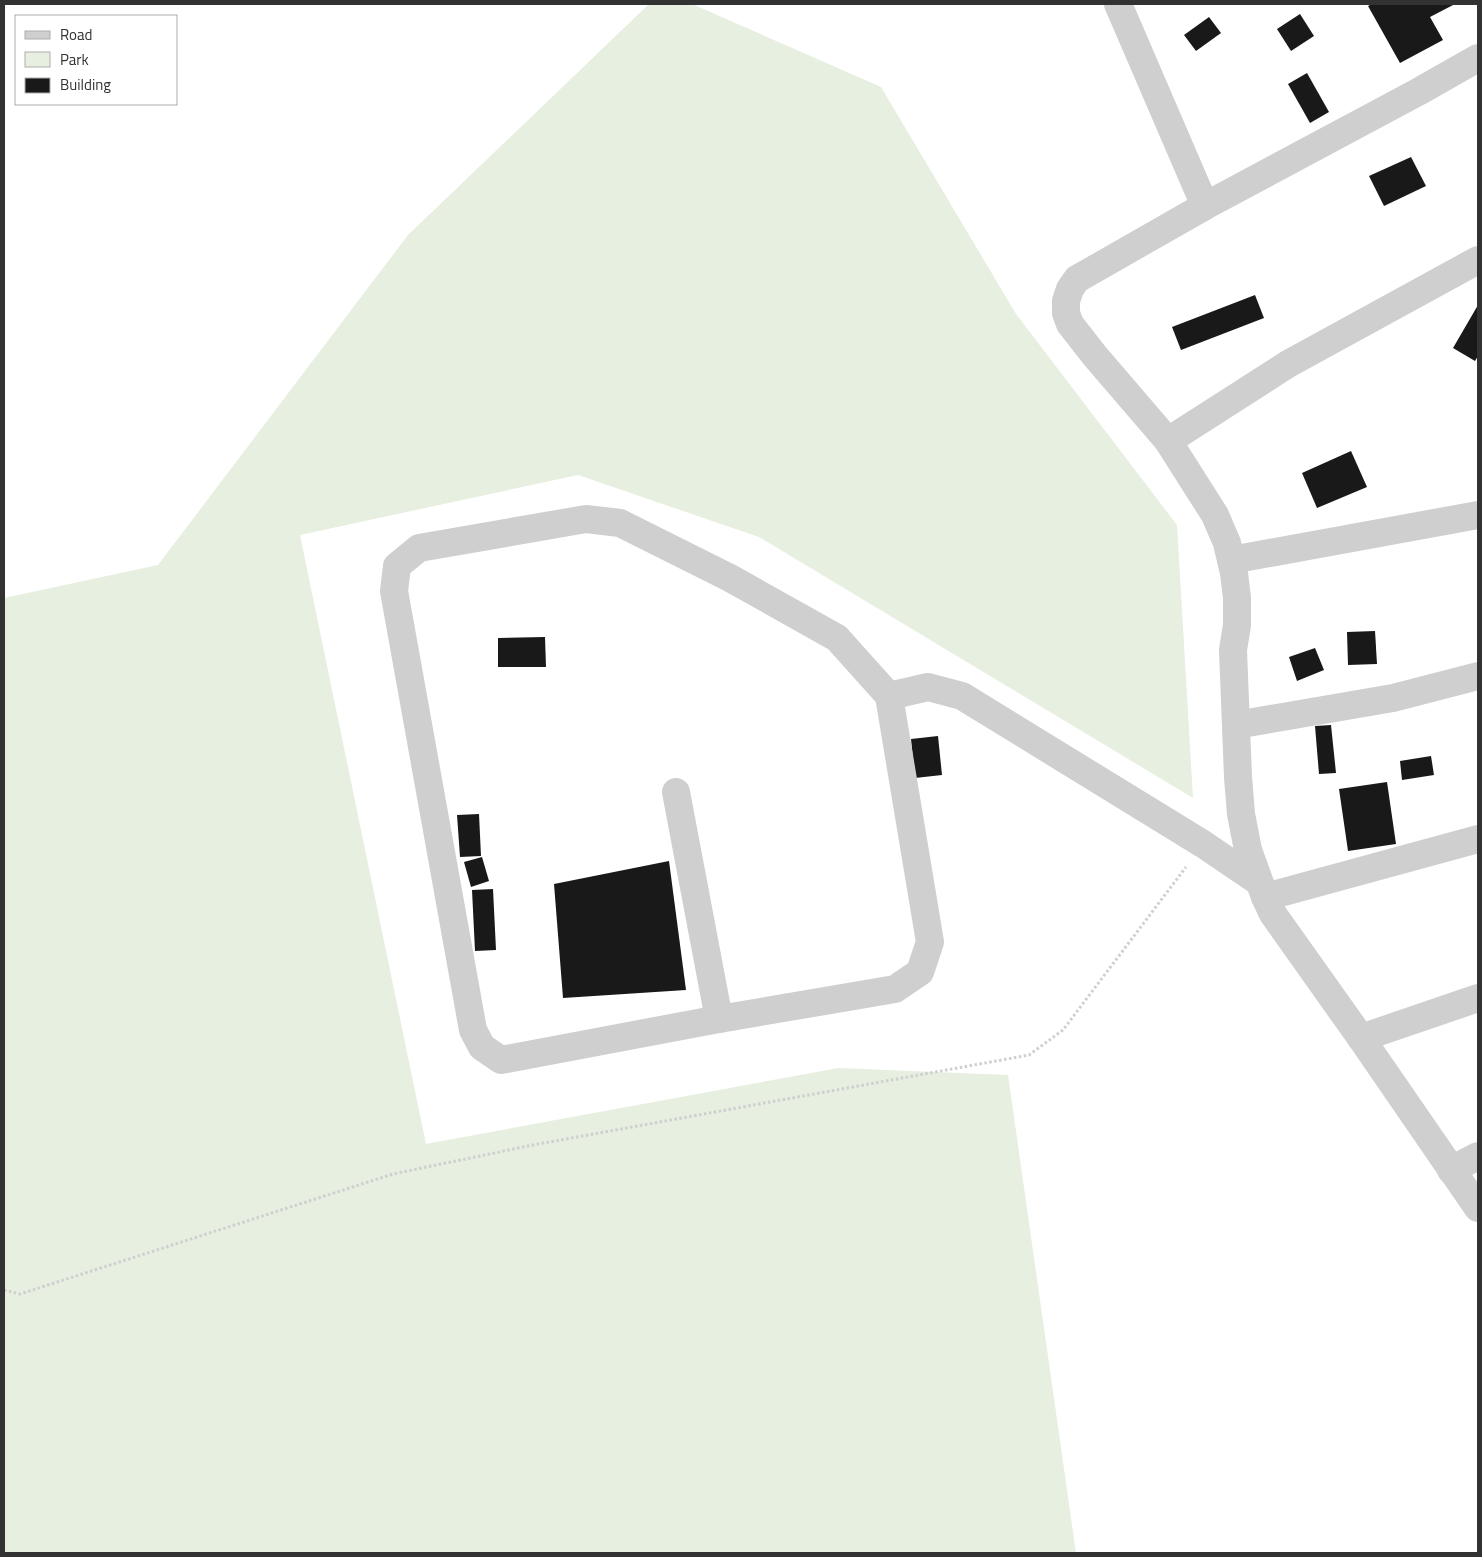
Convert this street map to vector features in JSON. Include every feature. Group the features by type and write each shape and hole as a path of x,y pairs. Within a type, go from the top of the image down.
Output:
{"street":[{"path":"1118,4 1205,206"},
{"path":"1478,58 1205,206 1077,279 1070,289 1066,301 1066,313 1070,324 1168,441 1215,515 1226,543 1231,560 1237,598 1237,624 1233,650 1241,814 1248,850 1273,914 1478,1208"},
{"path":"1168,441 1288,364 1478,260"},
{"path":"1231,560 1478,515"},
{"path":"586,519 620,523 730,578 836,638 889,696 930,942 920,972 894,989 719,1019 501,1060 482,1047 473,1030 394,592 397,566 419,548 586,519"},
{"path":"1236,725 1393,698 1478,676"},
{"path":"889,696 928,687 962,696 1203,844 1262,889"},
{"path":"676,792 719,1019"},
{"path":"1262,889 1478,839"},
{"path":"1361,1038 1478,998"},
{"path":"1451,1170 1478,1156"}],"path":[{"path":"4,1290 20,1294 393,1174 533,1145 1028,1055 1063,1030 1203,844"}],"green space":[{"path":"649,4 692,4 881,87 1016,314 1177,525 1193,798 759,537 578,475 300,535 426,1144 838,1068 1008,1075 1076,1553 4,1553 4,598 158,565 408,235"}],"building":[{"path":"1372,4 1455,4 1430,17 1443,40 1400,63 1368,6"},
{"path":"1300,14 1314,36 1291,51 1277,29"},
{"path":"1209,17 1221,33 1196,51 1184,35"},
{"path":"1307,73 1329,112 1310,123 1288,84"},
{"path":"1411,157 1426,186 1384,206 1369,176"},
{"path":"1255,295 1264,318 1181,350 1172,327"},
{"path":"1478,305 1478,356 1475,361 1453,348"},
{"path":"1351,451 1367,487 1317,508 1302,473"},
{"path":"1375,631 1377,664 1348,665 1347,632"},
{"path":"545,637 546,667 498,667 498,638"},
{"path":"1315,648 1324,670 1297,681 1289,657"},
{"path":"1331,725 1336,773 1319,774 1315,726"},
{"path":"938,736 942,775 915,778 911,739"},
{"path":"1431,756 1434,775 1402,780 1400,761"},
{"path":"1387,782 1396,844 1348,851 1339,789"},
{"path":"479,814 481,856 460,857 457,815"},
{"path":"482,857 489,881 471,887 464,862"},
{"path":"669,861 686,990 563,998 554,884"},
{"path":"493,889 496,950 475,951 472,890"}]}
